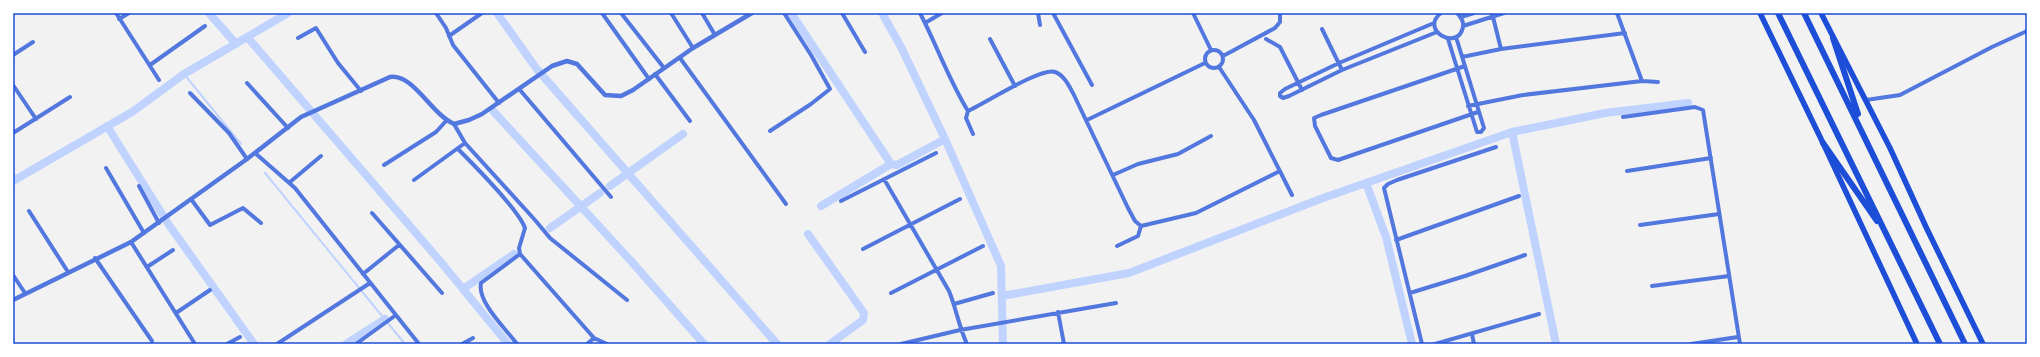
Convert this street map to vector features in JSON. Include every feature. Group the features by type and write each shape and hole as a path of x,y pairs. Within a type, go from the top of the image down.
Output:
{"highway":[{"path":"1778,13 1940,344"},
{"path":"1804,13 1965,344"},
{"path":"1833,38 1864,134"},
{"path":"1823,143 1888,237"}],"main road":[{"path":"1760,13 1823,143 1917,344"},
{"path":"1821,13 1866,100 1983,344"}],"street":[{"path":"116,13 159,80"},
{"path":"119,19 129,13"},
{"path":"436,13 444,23 453,45 499,103"},
{"path":"449,36 482,13"},
{"path":"602,13 649,79"},
{"path":"621,13 664,68"},
{"path":"671,13 693,48"},
{"path":"702,13 715,35"},
{"path":"13,300 95,258 131,242 247,160 308,114 390,77 397,76 405,79 446,121 454,124 476,117 520,90 552,66 567,61 578,64 605,95 614,97 621,96 649,79 693,48 752,13"},
{"path":"770,131 811,104 830,89 812,55 784,13"},
{"path":"842,13 865,52"},
{"path":"920,13 942,63 968,111 966,118 973,134"},
{"path":"925,23 942,13"},
{"path":"1038,13 1040,25"},
{"path":"1053,13 1092,85"},
{"path":"1193,13 1211,50"},
{"path":"1223,56 1275,28 1280,22 1280,13"},
{"path":"1437,32 1342,70 1285,98 1280,96 1282,91 1339,63 1434,23 1439,13"},
{"path":"1457,13 1461,17 1463,26"},
{"path":"1461,17 1474,13"},
{"path":"1434,23 1440,36 1448,39 1456,37 1463,26 1492,14 1504,13"},
{"path":"1617,13 1642,81"},
{"path":"1492,14 1501,49"},
{"path":"150,65 205,26"},
{"path":"298,38 316,28 338,63 361,91"},
{"path":"1322,29 1342,70"},
{"path":"1866,100 1900,95 1992,47 2027,31"},
{"path":"1462,57 1501,49 1556,43 1625,32"},
{"path":"1448,39 1468,106 1477,132 1480,132 1484,128 1456,37"},
{"path":"990,39 1015,86"},
{"path":"1266,39 1280,47 1302,90"},
{"path":"13,55 33,42"},
{"path":"1211,50 1219,52 1223,56 1223,62 1219,67 1210,68 1205,63 1205,57 1211,50"},
{"path":"680,58 786,204"},
{"path":"1087,120 1205,63"},
{"path":"1465,66 1321,115 1314,118 1315,126 1331,158 1338,160 1478,112"},
{"path":"1219,67 1254,120 1292,195"},
{"path":"968,111 1041,73 1055,72 1066,81 1087,120 1128,208 1135,220 1141,226"},
{"path":"655,74 690,121"},
{"path":"1468,106 1523,95 1642,81 1658,82"},
{"path":"247,83 288,128"},
{"path":"13,85 36,119"},
{"path":"520,90 611,197"},
{"path":"190,93 229,132 247,160"},
{"path":"13,133 70,97"},
{"path":"1623,117 1700,108 1705,115 1740,344"},
{"path":"384,165 436,132 446,121"},
{"path":"454,124 465,143 550,238 626,300"},
{"path":"1113,175 1138,164 1178,154 1211,136"},
{"path":"414,180 465,143"},
{"path":"1422,344 1384,192 1385,186 1420,172 1496,147"},
{"path":"458,149 475,165 519,217 525,228 519,248 520,254 594,338 607,344"},
{"path":"255,153 290,182 363,274 368,285 419,344"},
{"path":"841,201 936,153"},
{"path":"290,182 321,156"},
{"path":"1627,171 1711,158"},
{"path":"106,168 144,233"},
{"path":"1141,226 1196,213 1280,171"},
{"path":"884,179 937,270 954,304 960,330 966,344"},
{"path":"139,186 160,222"},
{"path":"1396,240 1519,196"},
{"path":"191,199 210,225 243,208 261,223"},
{"path":"864,249 960,199"},
{"path":"29,211 68,272"},
{"path":"519,217 527,211"},
{"path":"372,213 442,294"},
{"path":"1640,225 1719,214"},
{"path":"1117,246 1138,236 1141,226"},
{"path":"131,242 195,344"},
{"path":"363,274 399,245"},
{"path":"890,293 983,246"},
{"path":"147,267 173,250"},
{"path":"517,344 483,300 480,290 481,284 520,254"},
{"path":"1410,293 1525,255"},
{"path":"95,258 152,341"},
{"path":"13,275 25,293"},
{"path":"1652,286 1729,276"},
{"path":"277,344 368,285"},
{"path":"176,313 210,290"},
{"path":"954,304 993,293"},
{"path":"901,344 960,330 1116,303"},
{"path":"1058,312 1064,344"},
{"path":"1435,344 1539,314"},
{"path":"356,344 394,316"},
{"path":"1472,334 1474,344"},
{"path":"227,344 240,337"},
{"path":"1691,344 1738,337"},
{"path":"462,344 473,338"},
{"path":"587,344 594,338"}],"waterway":[{"path":"209,13 236,44"},
{"path":"13,181 132,112 184,74 288,13"},
{"path":"497,13 536,68 777,344"},
{"path":"791,13 891,164 897,165 945,139"},
{"path":"882,13 901,47 945,139 1001,266 1003,344"},
{"path":"248,38 440,261 508,344"},
{"path":"184,74 241,144"},
{"path":"1002,296 1129,273 1323,198 1512,132 1605,113 1688,103"},
{"path":"494,112 631,261 704,344"},
{"path":"107,126 169,225 254,344"},
{"path":"1512,132 1556,344"},
{"path":"610,186 683,134"},
{"path":"821,206 891,164"},
{"path":"265,173 405,344"},
{"path":"1366,183 1386,237 1412,344"},
{"path":"550,228 600,193"},
{"path":"808,234 864,313 863,320 830,344"},
{"path":"463,289 514,254"},
{"path":"346,344 385,319"}]}
